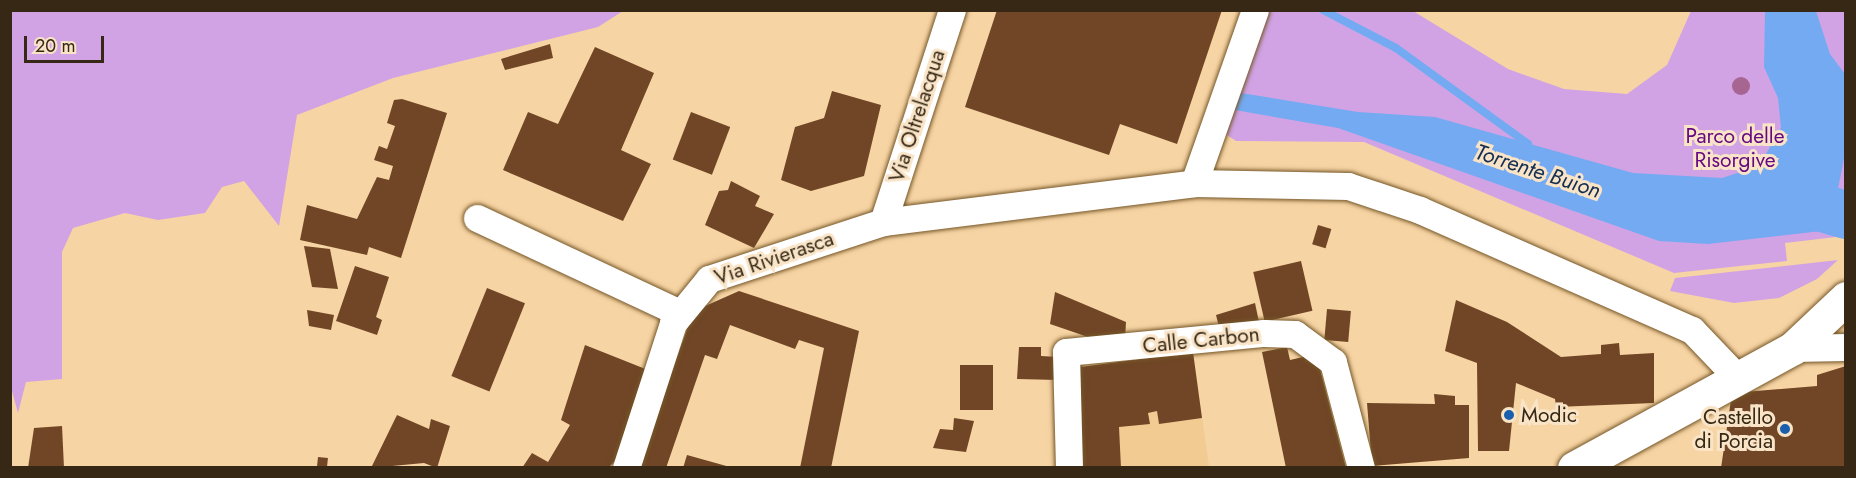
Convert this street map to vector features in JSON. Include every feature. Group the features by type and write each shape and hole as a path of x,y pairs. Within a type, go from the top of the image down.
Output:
{"main road":[{"path":"1574,468 1736,376 1793,348 1843,307"}],"street":[{"name":"Via Oltrelacqua","path":"883,222 952,10"},
{"path":"1194,183 1255,10"},
{"name":"Via Rivierasca","path":"626,468 678,312 709,279 883,222 1194,183 1348,186 1420,210 1692,330 1736,376"},
{"path":"477,218 678,312"},
{"name":"Calle Carbon","path":"1069,468 1066,352 1264,333 1295,334 1333,362 1361,468"},
{"path":"1793,348 1845,347"}],"shaded area":[{"path":"1193,352 1209,467 1076,467"}],"green space":[{"name":"Parco delle Risorgive","path":"1845,10 1845,207 1836,237 1785,243 1787,261 1674,273 1364,142 1236,141 1221,131 1262,11 1413,11 1508,69 1564,89 1627,94 1667,65 1691,11"},
{"path":"10,11 623,11 598,27 393,78 297,115 279,226 244,181 222,187 205,213 158,220 125,213 73,228 62,252 62,379 26,382 18,413 10,384"},
{"path":"1838,260 1817,279 1779,298 1734,303 1670,291 1675,278"}],"water":[{"path":"1765,11 1816,11 1830,54 1845,74 1845,153 1830,230 1708,244 1659,241 1338,128 1229,109 1235,92 1358,112 1435,117 1633,173 1722,178 1759,166 1781,128 1778,98 1764,67"}],"building":[{"path":"997,10 1222,10 1177,144 1120,124 1109,155 965,107"},
{"path":"550,44 553,58 505,70 501,59"},
{"path":"595,47 654,73 621,150 651,164 623,221 503,170 528,112 558,124"},
{"path":"832,91 881,105 864,176 811,191 781,180 795,127 824,118"},
{"path":"402,99 447,113 401,258 369,247 367,255 300,240 307,205 357,219 377,177 389,180 393,166 374,160 379,146 387,149 395,126 387,123 394,100"},
{"path":"691,112 730,127 712,175 673,160"},
{"path":"731,181 760,196 755,206 774,214 754,248 705,225 719,191 728,190"},
{"path":"1318,225 1331,229 1326,248 1312,244"},
{"path":"304,246 330,249 338,289 312,287"},
{"path":"1301,261 1312,311 1265,322 1253,272"},
{"path":"355,266 389,277 376,317 382,320 377,335 336,321"},
{"path":"487,288 525,303 489,391 451,376"},
{"path":"739,291 859,331 831,468 800,468 824,348 799,340 795,349 730,325 717,359 705,355 666,468 637,468 689,324 703,307"},
{"path":"1055,292 1126,322 1125,340 1088,337 1050,324"},
{"path":"1456,300 1507,322 1561,357 1601,354 1601,345 1619,343 1620,355 1654,353 1654,403 1556,407 1555,399 1516,383 1509,451 1478,451 1477,363 1445,351"},
{"path":"1255,303 1259,322 1220,331 1216,315"},
{"path":"1327,309 1351,311 1348,342 1324,340"},
{"path":"307,310 334,315 331,330 309,326"},
{"path":"585,345 648,370 615,461 608,468 522,468 532,453 548,462 570,425 561,420"},
{"path":"1019,347 1041,347 1041,356 1058,357 1058,380 1017,379"},
{"path":"1287,347 1290,360 1316,354 1346,468 1286,468 1262,352"},
{"path":"1193,352 1202,418 1159,424 1157,411 1148,413 1150,424 1119,427 1121,468 1076,468 1073,368"},
{"path":"960,365 993,365 993,410 960,410"},
{"name":"Castello di Porcia","path":"1846,366 1846,467 1721,468 1732,393 1817,386 1817,375"},
{"path":"1434,394 1455,396 1455,405 1469,405 1469,458 1372,466 1367,403 1435,404"},
{"path":"397,415 429,429 431,419 450,426 437,468 424,463 371,468"},
{"path":"954,418 974,421 966,452 933,448 940,429 953,430"},
{"path":"62,426 64,468 28,468 34,428"},
{"path":"687,455 730,467 730,468 683,468"},
{"path":"318,457 328,458 327,468 317,468"}],"waterway":[{"path":"1323,10 1396,48 1528,144 1530,153"},
{"name":"Torrente Buion","path":"1772,201 1801,202 1846,215"}],"place":[{"name":"Modic","path":"1509,415"},
{"name":"Castello di Porcia","path":"1785,429"}]}
